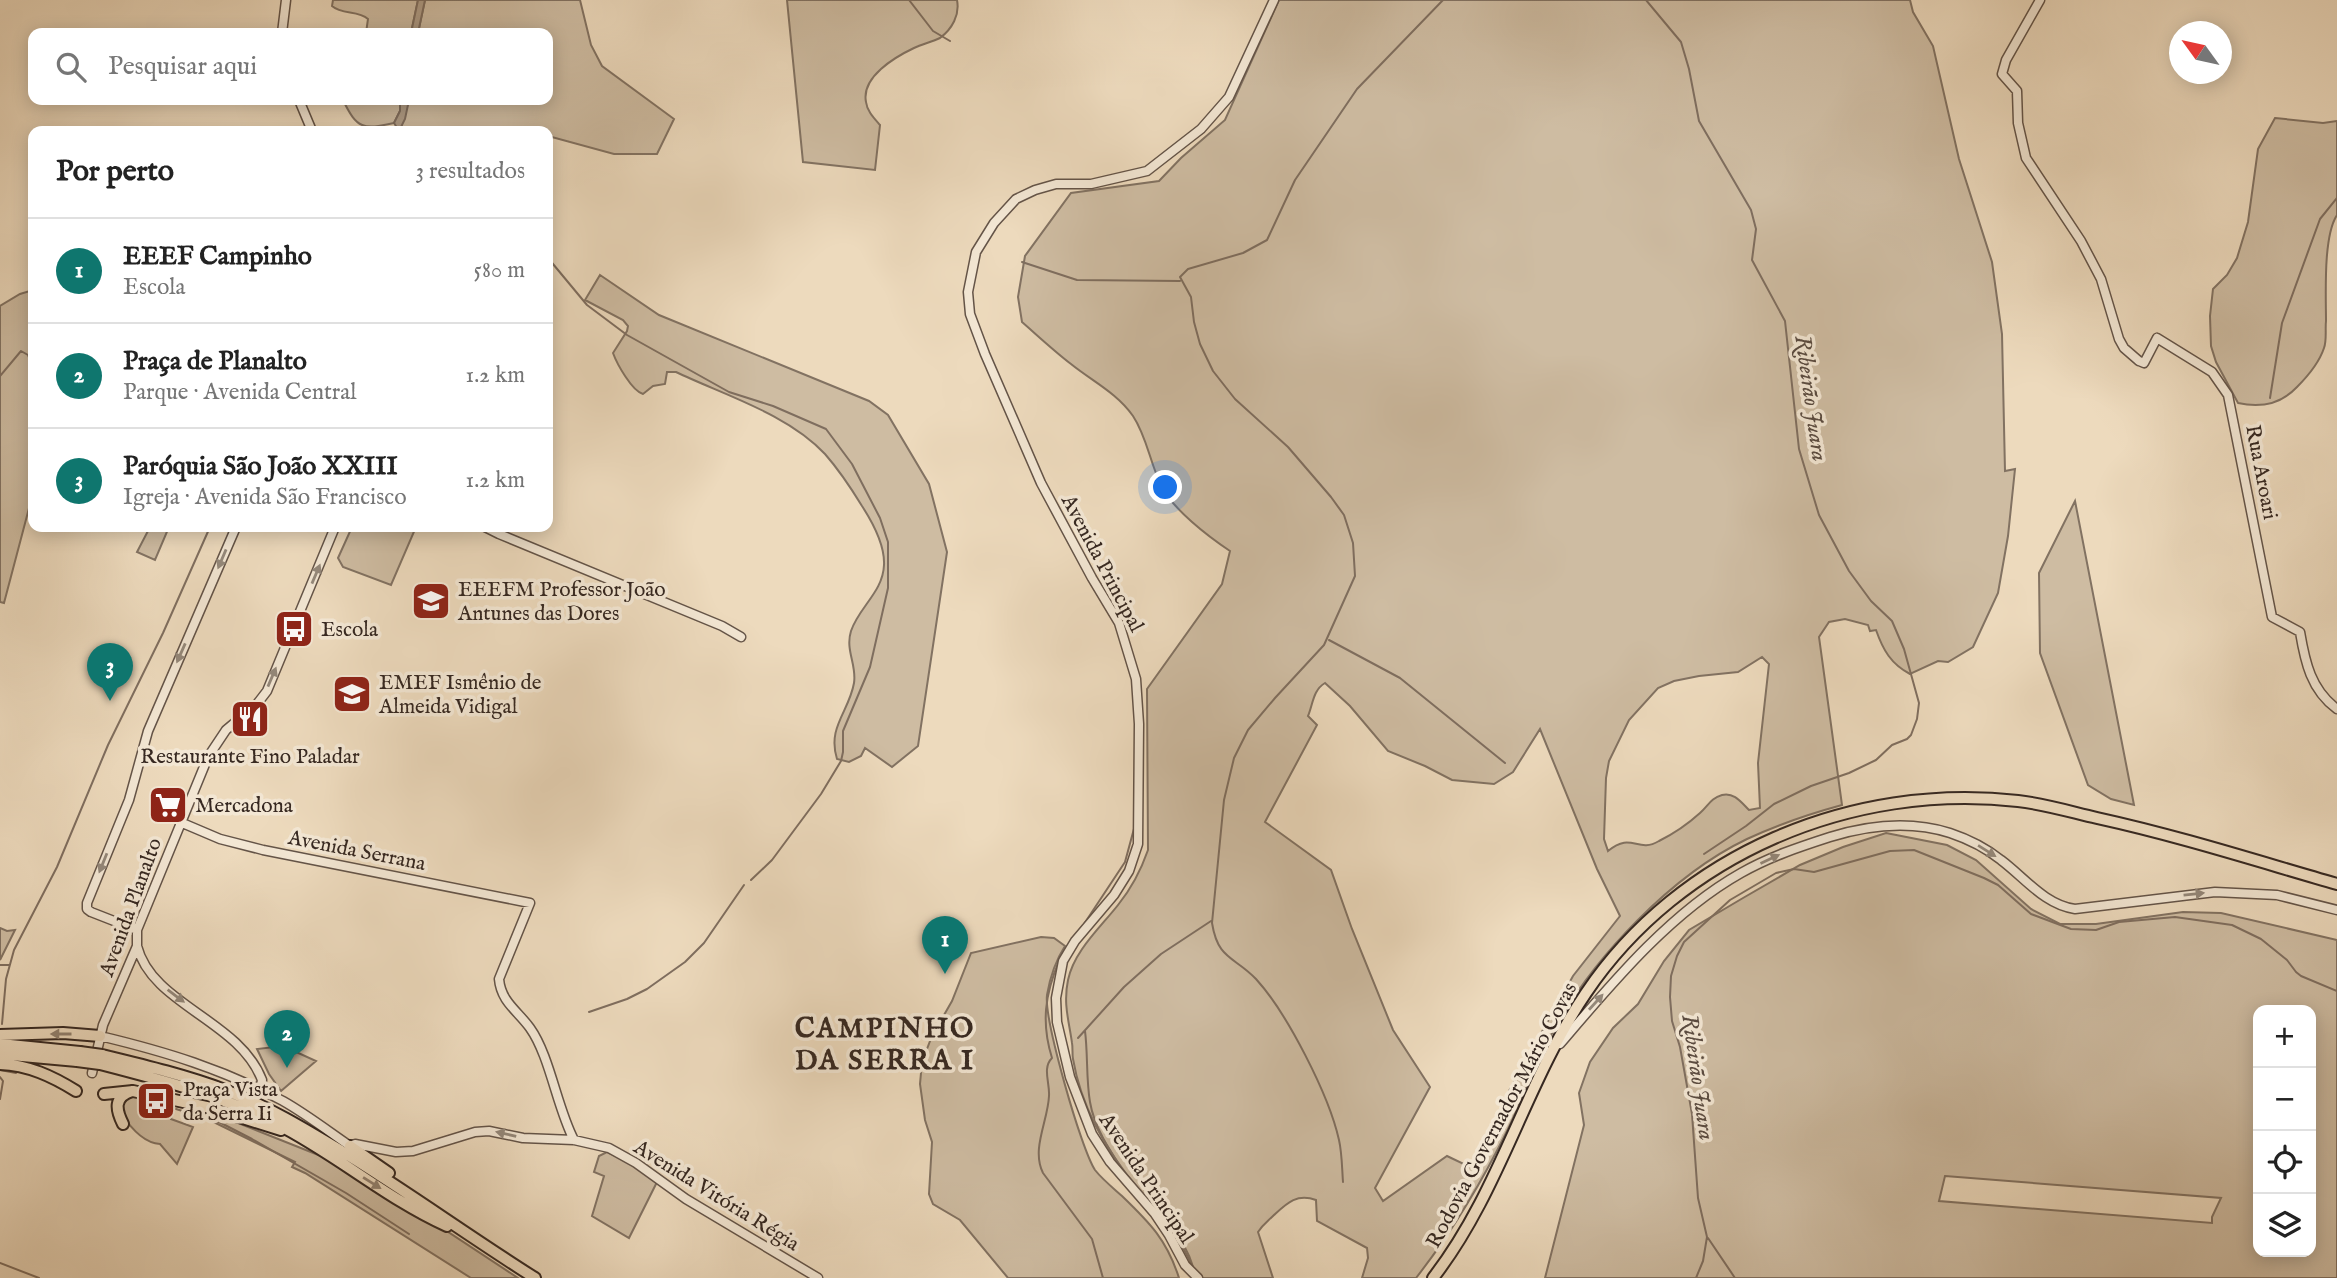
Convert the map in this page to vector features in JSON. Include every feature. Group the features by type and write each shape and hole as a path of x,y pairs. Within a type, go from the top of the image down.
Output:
{"main road":[{"name":"Rodovia Governador Mário Covas","path":"1433,1278 1471,1222 1551,1054 1601,971 1676,895 1755,846 1851,811 1916,801 2021,801 2155,831 2337,884"},
{"path":"0,1054 19,1050 63,1033 100,1036"},
{"path":"0,1035 53,1077 76,1091"},
{"path":"0,1044 19,1050 79,1056 98,1064 172,1082 223,1100 294,1133 420,1214 467,1235"},
{"path":"0,1064 19,1050"},
{"path":"98,1064 180,1076 263,1107 299,1126 428,1206 467,1235 535,1278"},
{"path":"104,1094 133,1091 211,1108 268,1128 294,1133"},
{"path":"122,1124 116,1110 117,1104 125,1093 133,1091"},
{"path":"350,1146 404,1183 428,1206"}],"street":[{"path":"283,28 286,0"},
{"name":"Avenida Principal","path":"1198,1278 1185,1265 1162,1224 1110,1162 1091,1134 1070,1077 1057,1022 1056,998 1063,961 1075,941 1114,895 1129,871 1138,844 1139,724 1136,679 1119,624 1091,578 1041,483 985,354 970,314 968,292 976,252 994,223 1016,199 1056,184 1091,184 1147,171 1201,129 1228,97 1274,0"},
{"path":"2039,0 2002,74 2017,91 2018,123 2024,154 2081,241 2101,279 2124,348 2144,363 2157,338"},
{"path":"301,105 310,126"},
{"path":"2139,361 2150,341 2157,338"},
{"name":"Rua Aroari","path":"2157,338 2212,372 2228,395 2272,617 2300,632 2308,672 2322,696 2337,709"},
{"path":"2148,354 2171,346"},
{"path":"137,930 91,912 87,909 87,903 129,800 148,731 234,532"},
{"name":"Avenida Planalto","path":"98,1064 100,1036 137,946 137,930 208,757 218,739 257,704 267,691 333,532"},
{"path":"495,532 722,626 741,637"},
{"name":"Avenida Serrana","path":"180,822 220,839 263,849 530,903 499,979 504,998 531,1029 574,1140"},
{"path":"1551,1054 1625,969 1712,891 1744,871 1794,848 1882,825 1908,825 1951,833 1984,848 2054,904 2063,907 2076,909 2215,892 2285,897 2337,909"},
{"path":"137,946 147,971"},
{"path":"131,963 147,971 158,983 232,1038 260,1075 261,1086 256,1088"},
{"path":"100,1036 173,1054 232,1076 295,1108 350,1146"},
{"name":"Avenida Vitória Régia","path":"350,1146 355,1144 396,1152 414,1151 475,1132 489,1131 523,1138 574,1140 609,1148 636,1163 686,1199 818,1278"},
{"name":"Avenida Principal","path":"1185,1265 1187,1278"}],"shaded area":[{"path":"333,0 418,0 412,28 367,28 368,19 364,16 332,6"},
{"path":"418,0 425,0 419,28 412,28"},
{"path":"425,0 580,0 591,45 602,66 674,119 657,154 614,154 553,137 553,126 401,126 408,105 553,105 553,28 419,28"},
{"path":"787,0 957,0 956,16 940,38 898,57 881,69 869,84 866,93 867,105 880,125 875,170 803,162"},
{"path":"1279,0 1910,0 1913,12 1933,46 1959,159 1992,262 2002,334 2005,471 2015,469 2008,536 1998,593 1973,647 1948,662 1938,661 1910,674 1889,656 1876,630 1870,631 1868,625 1845,619 1829,622 1819,637 1842,805 1770,829 1719,855 1664,896 1614,946 1591,973 1555,1028 1488,1168 1454,1225 1416,1278 1362,1278 1368,1258 1367,1248 1317,1221 1316,1200 1303,1198 1293,1200 1283,1207 1258,1232 1273,1278 1195,1278 1188,1253 1181,1241 1128,1176 1097,1129 1082,1095 1073,1059 1066,997 1071,969 1088,940 1127,892 1148,850 1147,689 1222,584 1230,551 1192,522 1173,503 1157,477 1142,433 1127,408 1022,322 1018,297 1025,256 1071,193 1159,181 1225,120","holes":["1762,657 1769,664 1758,763 1760,808 1749,810 1734,796 1718,796 1686,824 1659,841 1645,845 1623,843 1608,851 1604,839 1606,778 1609,761 1629,720 1658,688 1674,681 1738,672","1325,683 1350,706 1388,751 1452,780 1494,784 1513,772 1540,729 1597,869 1620,916 1573,976 1510,1089 1474,1169 1447,1156 1383,1201 1375,1188 1430,1087 1393,1030 1331,870 1265,822 1317,725 1308,716 1316,693"]},
{"path":"346,105 400,105 394,123 368,126 357,122"},
{"path":"400,105 408,105 402,126 396,126 394,123"},
{"path":"2275,118 2323,123 2337,121 2337,215 2327,251 2325,342 2316,364 2291,393 2262,405 2246,404 2238,403 2216,362 2211,346 2210,316 2213,289 2227,275 2237,258 2248,222 2258,149"},
{"path":"600,275 659,315 869,401 888,415 929,484 947,552 918,746 892,767 865,748 861,756 849,762 837,759 835,748 837,729 854,683 849,645 851,631 883,575 884,557 880,542 866,513 845,479 825,454 810,440 774,417 676,372 667,372 665,384 653,386 643,394 634,388 613,353 628,326 623,320 585,300"},
{"path":"28,292 28,512 4,603 0,602 0,306"},
{"path":"2075,501 2134,805 2111,799 2088,785 2040,653 2039,573"},
{"path":"147,532 167,532 155,560 137,552"},
{"path":"350,532 414,532 391,585 343,567 338,558"},
{"path":"1886,833 1947,845 1976,860 2031,909 2060,924 2096,924 2183,912 2221,913 2337,940 2337,1278 1545,1278 1584,1125 1579,1093 1590,1062 1613,1028 1638,1004 1664,961 1689,930 1800,865","holes":["1945,1176 2221,1198 2212,1223 1939,1201"]},
{"path":"0,928 15,930 0,960"},
{"path":"1041,937 1054,938 1065,946 1050,982 1048,1009 1065,1084 1089,1157 1095,1170 1156,1233 1169,1253 1179,1278 1008,1278 960,1220 933,1204 929,1194 932,1142 925,1120 920,1084 922,1062 932,1036 952,1001 971,953"},
{"path":"283,1046 316,1061 281,1091 257,1049"},
{"name":"Praça Vista da Serra Ii","path":"137,1095 150,1102 173,1106 171,1119 193,1127 177,1164 160,1144 148,1141 138,1133 121,1113 124,1100"},
{"path":"188,1103 351,1168 518,1278 471,1278 292,1167 295,1162 185,1108"},
{"path":"607,1152 625,1160 657,1182 629,1238 592,1216 604,1176 594,1172 599,1156"}],"waterway":[{"path":"909,0 933,31 950,41"},
{"path":"1343,1182 1340,1145 1317,1078 1281,1012 1256,979 1223,951 1212,923 1224,800 1234,758 1248,730 1324,645 1355,576 1353,543 1344,515 1331,497 1288,447 1235,399 1213,371 1200,344 1191,297 1180,277 1188,269 1243,253 1267,240 1295,180 1357,89 1443,0"},
{"name":"Ribeirão Juara","path":"1646,0 1681,42 1699,121 1751,210 1756,229 1752,260 1785,321 1799,449 1819,515 1849,571 1871,601 1892,621 1904,649 1919,703 1917,719 1907,739 1892,745 1876,760 1774,804 1704,854"},
{"path":"2270,398 2282,323 2320,219 2337,198"},
{"path":"1022,262 1077,280 1180,281"},
{"path":"553,264 587,305 627,335 729,392 773,406 826,429 852,464 880,518 888,542 888,588 870,667 843,731 841,761 821,794 772,860 751,880"},
{"path":"0,376 21,351 28,355"},
{"path":"2,1024 6,979 14,950 57,867 108,745 163,633 208,532"},
{"path":"1329,640 1400,678 1505,763"},
{"path":"1084,924 1125,862 1135,825"},
{"path":"1696,1278 1703,1261 1707,1237 1698,1198 1692,1114 1680,1047 1672,1021 1671,976 1684,942 1730,900 1776,873 1794,869 1814,872 1890,851 1914,850 1998,885 2031,914 2071,929 2096,930 2119,922 2175,917 2232,925 2261,939 2287,960 2301,976 2337,991"},
{"path":"589,1012 647,989 685,962 704,943 744,885"},
{"path":"1078,1038 1124,987 1161,954 1211,921"},
{"path":"1059,961 1050,985 1046,1009 1046,1033 1052,1058 1047,1066 1049,1096 1039,1145 1040,1164 1043,1173 1092,1239 1103,1278"},
{"path":"0,965 9,965"},
{"path":"1085,1031 1092,1111 1103,1138 1124,1172"},
{"path":"0,1070 16,1073"},
{"path":"0,1077 3,1081 0,1099"},
{"path":"176,1109 221,1123 252,1139 346,1193 409,1234"},
{"path":"1159,1213 1193,1267"},
{"path":"1708,1238 1735,1278"},
{"path":"0,1263 39,1278"}],"place":[{"name":"EEEFM Professor João Antunes das Dores","path":"431,601"},
{"name":"Escola","path":"294,629"},
{"name":"EMEF Ismênio de Almeida Vidigal","path":"352,694"},
{"name":"Paróquia São João XXIII","path":"110,701"},
{"name":"Restaurante Fino Paladar","path":"250,719"},
{"name":"Mercadona","path":"168,805"},
{"name":"EEEF Campinho","path":"945,974"},
{"name":"Praça de Planalto","path":"287,1068"},
{"name":"Praça Vista da Serra Ii","path":"156,1101"}],"district":[{"name":"CAMPINHO DA SERRA I","path":"885,1043"}]}
